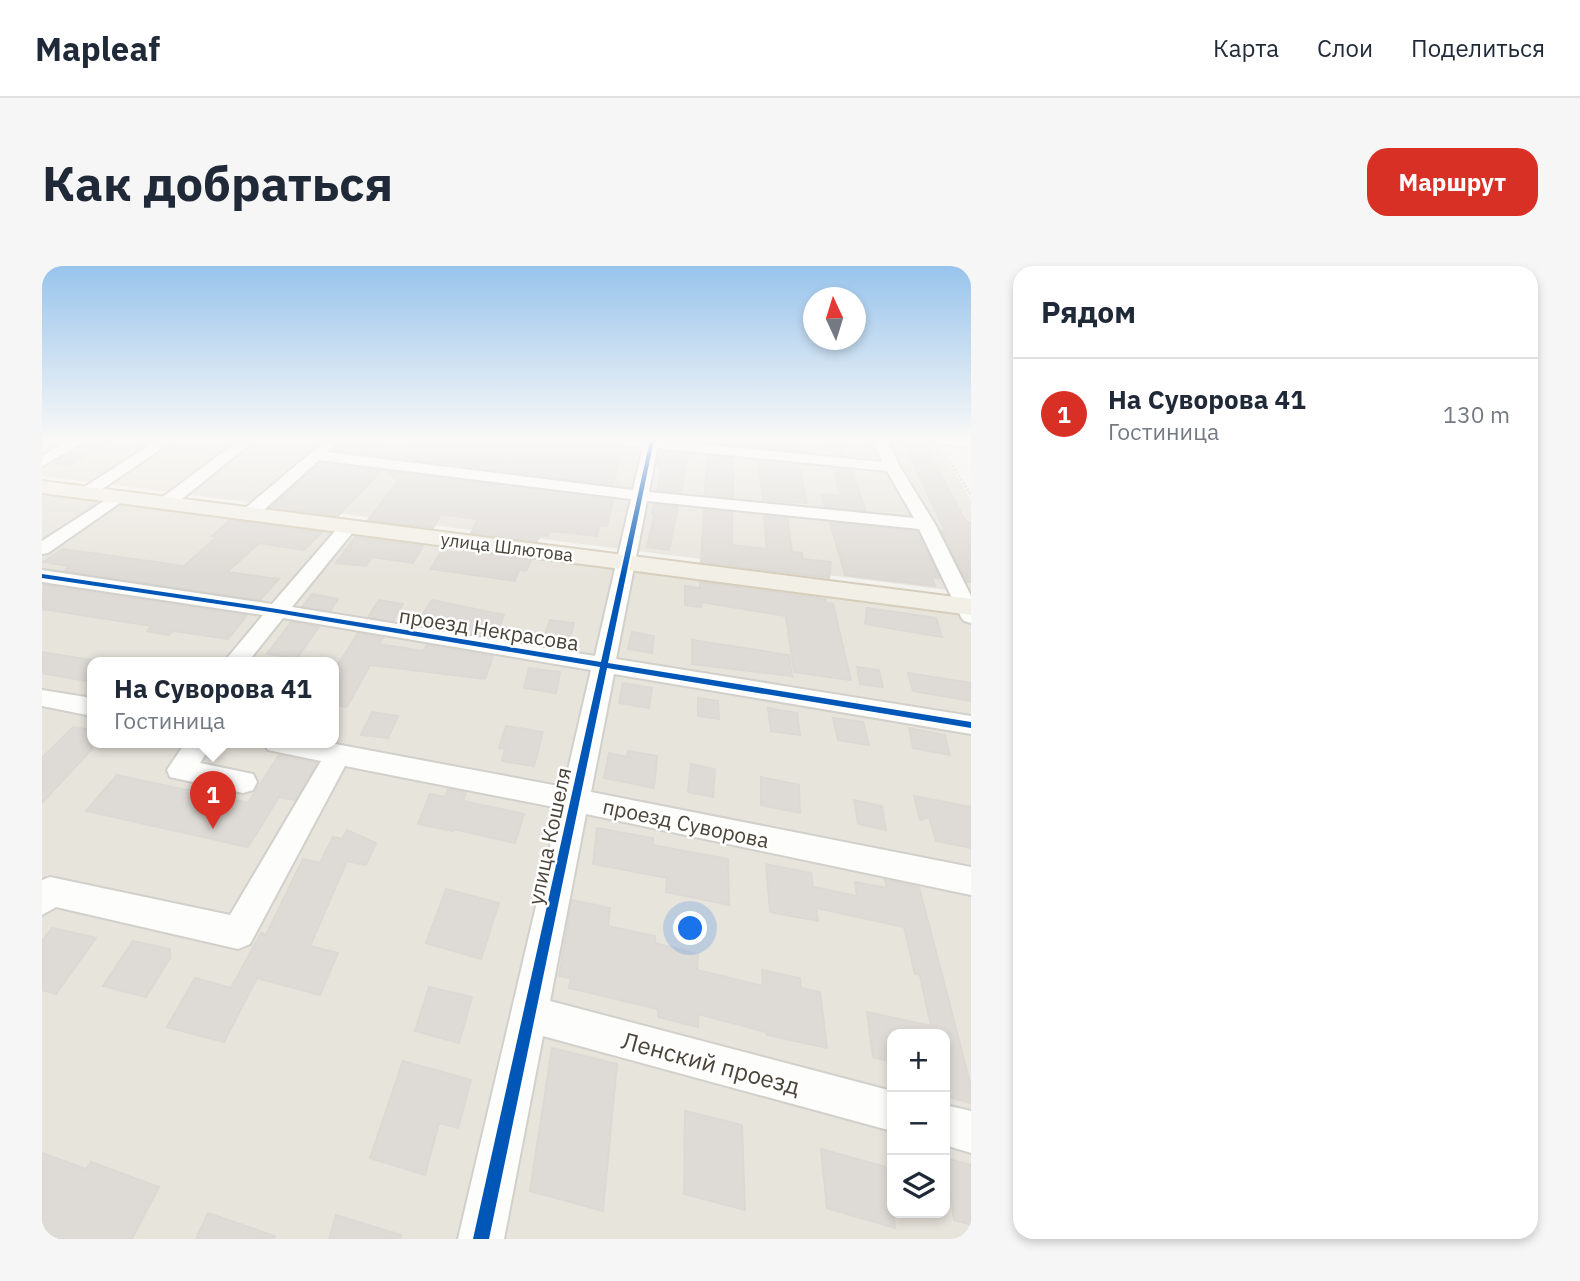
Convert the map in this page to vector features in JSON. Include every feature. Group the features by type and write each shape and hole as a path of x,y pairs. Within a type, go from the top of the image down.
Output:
{"main road":[{"name":"улица Шлютова","path":"42,487 626,561 969,610"}],"street":[{"path":"86,493 98,485"},
{"path":"166,503 189,485"},
{"path":"249,514 281,485"},
{"path":"558,485 926,524"},
{"name":"улица Кошеля","path":"481,1239 644,485"},
{"path":"903,485 926,524 969,610"},
{"path":"42,549 118,497"},
{"path":"239,657 348,527"},
{"name":"проезд Некрасова","path":"42,576 277,611 971,726"},
{"path":"42,719 52,700 87,707"},
{"path":"196,748 180,770 243,782"},
{"name":"проезд Суворова","path":"302,748 575,800 971,881"},
{"path":"42,900 50,891 238,933 338,755"},
{"name":"Ленский проезд","path":"529,1014 887,1110"},
{"path":"950,1126 971,1132"}],"shaded area":[{"path":"117,485 962,485 971,500 971,593"},
{"path":"118,485 181,485 172,492"},
{"path":"42,492 971,610 971,1239 42,1239"}],"building":[{"path":"295,485 367,485 338,516 271,507"},
{"path":"395,485 503,485 613,499 607,526 600,525 597,536 550,531 548,536 540,535 537,541 471,533 478,519 441,514 433,528 368,520"},
{"path":"658,485 682,485 681,492 657,490"},
{"path":"705,485 733,485 733,498 705,495"},
{"path":"761,485 803,485 807,503 763,500"},
{"path":"838,485 857,485 866,511 825,507 821,494 841,496"},
{"path":"924,485 947,485 966,522 971,522 971,582 967,582 941,531 945,531"},
{"path":"654,504 678,507 669,550 647,547 655,514 652,514"},
{"path":"704,510 732,512 732,545 767,549 764,516 787,518 792,552 802,553 803,559 831,562 829,578 701,562"},
{"path":"230,520 322,532 304,550 259,543 227,572 279,579 260,600 64,571 69,566 43,562 63,549 184,566 217,537 212,536"},
{"path":"830,522 917,531 940,578 932,577 935,586 845,575"},
{"path":"355,537 423,546 413,563 372,557 366,566 336,563"},
{"path":"441,551 531,560 526,571 519,570 515,581 431,569"},
{"path":"700,582 826,599 826,603 833,604 851,680 794,672 786,616 701,602 701,607 685,605 685,586 700,588"},
{"path":"44,585 247,615 228,639 173,631 169,635 147,631 152,626 42,609"},
{"path":"312,594 338,599 330,611 303,606"},
{"path":"379,600 403,604 393,621 368,617"},
{"path":"432,600 504,615 500,626 506,627 501,638 437,628 442,620 421,617"},
{"path":"867,608 936,618 942,637 865,624"},
{"path":"550,620 574,623 569,641 544,637"},
{"path":"291,622 319,627 298,657 267,654"},
{"path":"632,632 654,636 652,653 628,649"},
{"path":"358,633 383,638 379,644 423,651 427,645 493,656 485,679 370,665 347,707 339,706 339,663"},
{"path":"692,640 789,655 792,676 692,664"},
{"path":"42,652 87,659 87,681 42,673"},
{"path":"857,667 879,670 883,687 860,684"},
{"path":"529,668 560,672 556,693 524,688"},
{"path":"908,673 971,683 971,701 913,691"},
{"path":"623,683 652,688 649,708 619,703"},
{"path":"698,698 718,701 719,719 698,716"},
{"path":"768,708 797,713 800,735 771,731"},
{"path":"372,712 398,716 388,738 361,735"},
{"path":"833,718 863,722 869,745 838,740"},
{"path":"506,726 543,732 534,766 502,761 505,749 499,748"},
{"path":"73,727 87,729 87,748 92,749 42,803 42,758"},
{"path":"909,728 945,735 950,755 913,748"},
{"path":"628,751 657,756 654,788 604,778 609,753 627,757"},
{"path":"279,755 317,763 295,800 279,797 248,847 86,811 117,775 248,803"},
{"path":"691,764 715,769 713,797 688,792"},
{"path":"761,777 799,785 800,813 761,805"},
{"path":"448,789 466,792 463,801 524,814 515,843 418,824 430,794 445,797"},
{"path":"914,796 971,807 971,848 936,841 929,817 920,820"},
{"path":"854,800 882,806 886,830 858,824"},
{"path":"597,828 653,838 653,845 728,859 729,905 666,892 667,878 593,864"},
{"path":"347,830 376,843 366,865 347,861 310,946 338,953 320,995 257,978 224,1042 167,1027 195,978 231,988 261,933 266,935 303,859 320,863 333,837 342,839"},
{"path":"766,864 811,873 813,887 857,896 855,882 887,888 885,880 919,887 971,1086 971,1103 950,1097 950,1029 887,1029 887,1061 873,1057 867,1012 931,1026 920,975 915,974 904,927 816,908 818,921 770,912"},
{"path":"446,889 499,903 481,959 426,943"},
{"path":"572,900 610,908 608,926 655,936 655,943 698,954 697,970 763,986 762,970 800,978 801,988 820,992 827,1048 767,1035 766,1032 698,1014 698,1027 658,1017 658,1009 569,988 571,978 559,976"},
{"path":"52,928 96,938 56,994 42,990 42,941"},
{"path":"133,941 170,949 170,958 146,997 103,986"},
{"path":"429,987 472,997 459,1043 415,1031"},
{"path":"552,1048 617,1064 603,1211 530,1191"},
{"path":"403,1061 471,1080 458,1128 439,1123 425,1175 370,1158"},
{"path":"685,1111 742,1125 745,1210 684,1194"},
{"path":"821,1149 886,1167 887,1218 894,1218 895,1228 827,1208"},
{"path":"42,1153 86,1169 91,1162 159,1187 132,1239 53,1239 42,1235"},
{"path":"950,1159 971,1165 971,1225 954,1220 950,1192"},
{"path":"208,1213 275,1236 274,1239 196,1239"},
{"path":"336,1215 401,1235 400,1239 329,1239"}],"cycle path":[{"path":"481,1239 642,485"},
{"path":"42,576 277,611 971,725"}],"place":[{"name":"На Суворова 41","path":"213,829"}]}
